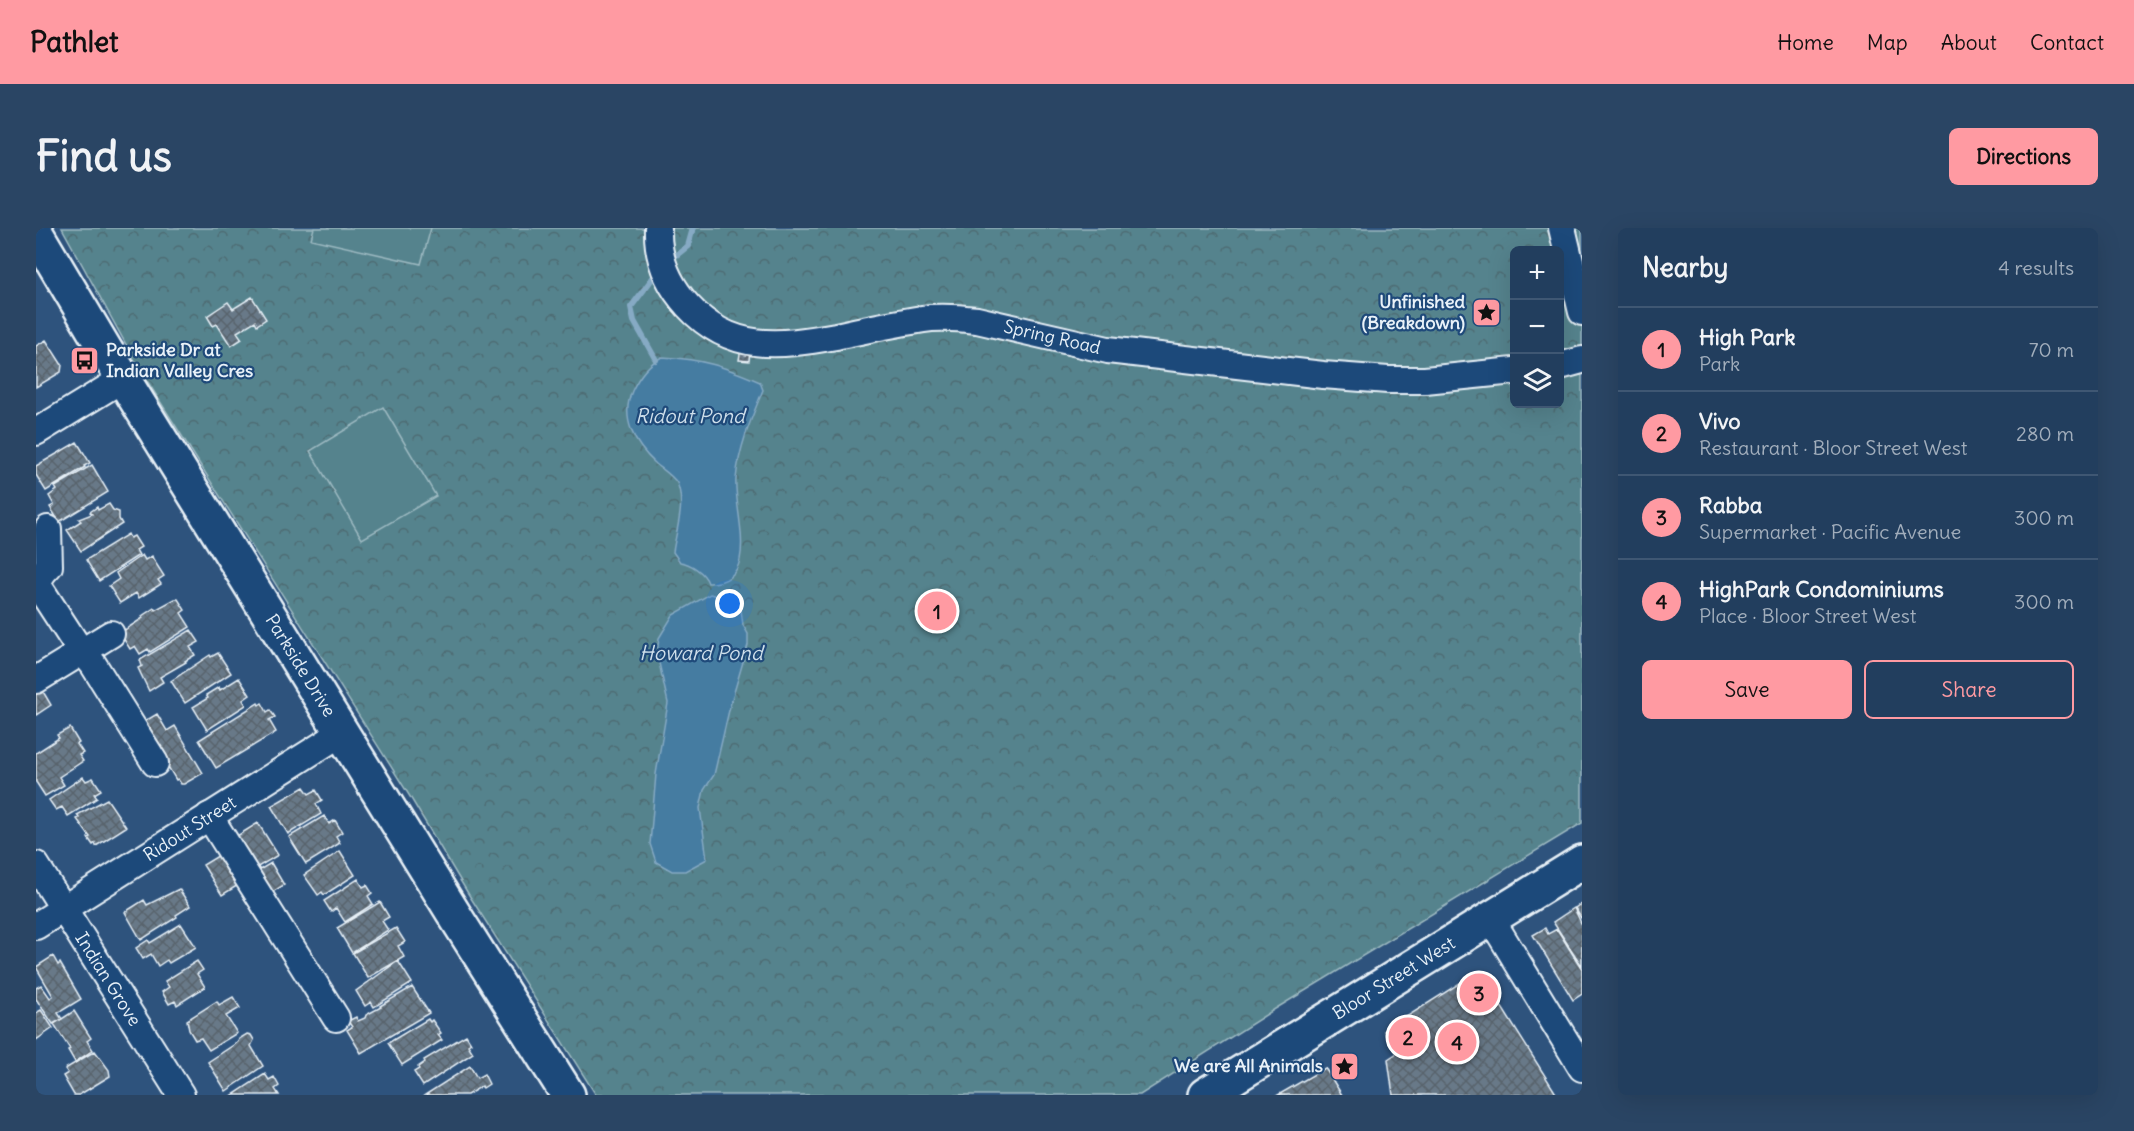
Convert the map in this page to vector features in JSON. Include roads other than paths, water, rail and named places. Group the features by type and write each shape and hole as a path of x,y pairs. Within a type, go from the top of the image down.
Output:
{"main road":[{"name":"Parkside Drive","path":"36,232 457,919 568,1095"},
{"name":"Bloor Street West","path":"1214,1093 1582,862"}],"street":[{"path":"1562,228 1582,312"},
{"name":"Spring Road","path":"658,237 670,283 679,296 702,321 733,337 755,343 782,345 807,342 932,318 957,318 976,320 1108,350 1323,375 1388,380 1425,380 1510,372"},
{"path":"1564,365 1582,360"},
{"path":"36,432 124,378"},
{"path":"48,528 49,566 38,581 39,587 93,664 155,763"},
{"path":"36,680 111,634"},
{"name":"Ridout Street","path":"36,926 343,732"},
{"path":"209,816 336,1018"},
{"name":"Indian Grove","path":"36,865 181,1095"},
{"path":"1491,919 1582,1068"}],"water":[{"name":"Ridout Pond","path":"662,357 701,362 723,368 760,382 763,390 746,433 736,479 742,543 740,558 735,571 725,580 708,583 697,569 680,562 673,552 678,526 680,491 670,475 642,449 629,421 629,401 634,386 648,367"},
{"name":"Howard Pond","path":"710,594 734,601 741,610 743,625 748,634 748,645 730,706 714,775 704,790 700,808 707,859 685,871 672,871 656,862 650,844 656,774 668,703 657,654 659,638 673,615"}],"waterway":[{"path":"668,262 688,246 693,228"},
{"path":"656,360 634,321 631,307 658,271"}],"place":[{"name":"Unfinished (Breakdown)","path":"1486,312"},
{"name":"Parkside Dr at Indian Valley Cres","path":"85,360"},
{"name":"High Park","path":"937,611"},
{"name":"Rabba","path":"1479,993"},
{"name":"Vivo","path":"1408,1037"},
{"name":"HighPark Condominiums","path":"1457,1042"},
{"name":"We are All Animals","path":"1344,1066"}]}
